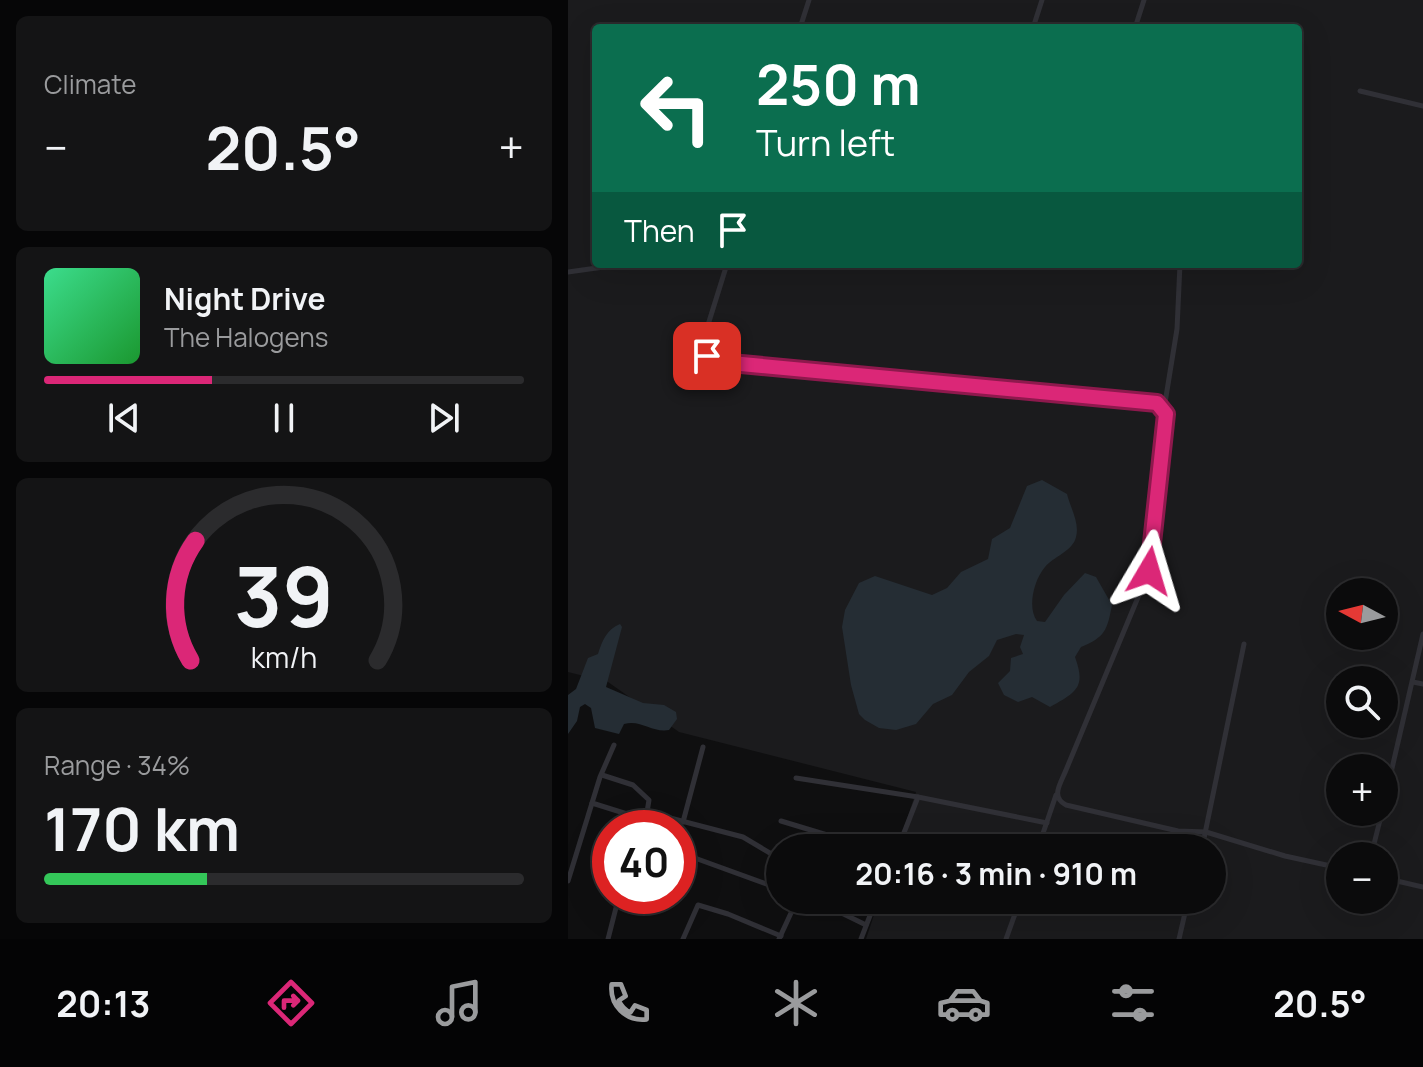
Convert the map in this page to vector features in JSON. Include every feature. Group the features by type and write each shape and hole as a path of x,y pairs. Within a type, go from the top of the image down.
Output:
{"street":[{"path":"801,24 809,0"},
{"path":"1034,24 1042,0"},
{"path":"1136,24 1144,0"},
{"path":"1360,91 1423,106"},
{"path":"568,272 596,268"},
{"path":"726,268 702,344 703,351 712,359 1138,400 1157,403 1164,409"},
{"path":"1043,834 1149,571 1166,414 1164,409 1177,329 1180,268"},
{"path":"1396,754 1423,634"},
{"path":"1206,832 1244,644"},
{"path":"1413,682 1423,684"},
{"path":"568,881 614,745"},
{"path":"686,810 703,747"},
{"path":"602,775 637,788 649,800 647,810"},
{"path":"796,778 918,797 1047,823"},
{"path":"1057,794 1061,803 1066,805 1178,831 1206,832 1326,865"},
{"path":"903,834 918,797"},
{"path":"592,803 614,810"},
{"path":"781,821 824,834"},
{"path":"696,825 743,837 766,851"},
{"path":"696,858 766,884"},
{"path":"1398,881 1423,887"},
{"path":"683,939 698,905 780,938 791,914"},
{"path":"608,939 614,914"},
{"path":"844,914 866,925"},
{"path":"861,939 870,914"},
{"path":"1006,939 1015,914"},
{"path":"1179,939 1185,914"}],"shaded area":[{"path":"568,0 1423,0 1423,939 866,939 874,914 1226,914 1226,834 902,834 916,792 679,732 608,682 568,672"},
{"path":"1042,480 1067,494 1077,532 1071,546 1041,572 1032,601 1037,621 1045,622 1085,573 1096,577 1112,605 1104,632 1081,647 1075,657 1080,675 1077,688 1050,707 1032,697 1018,702 1004,695 998,683 1010,671 1011,658 1023,654 1020,647 1024,635 1016,634 997,640 989,656 969,672 952,695 933,704 916,724 896,730 879,728 865,720 859,714 851,685 842,627 845,610 859,583 875,576 932,595 947,588 961,572 988,559 992,539 1010,528 1027,486"},
{"path":"620,624 622,627 606,687 643,703 664,705 676,712 677,719 669,730 630,723 624,724 619,734 595,728 591,708 585,704 580,707 577,721 568,734 568,695 576,689 588,658 598,654 606,636"}],"route":[{"path":"707,356 720,362 1157,403 1166,414 1149,571"}]}
